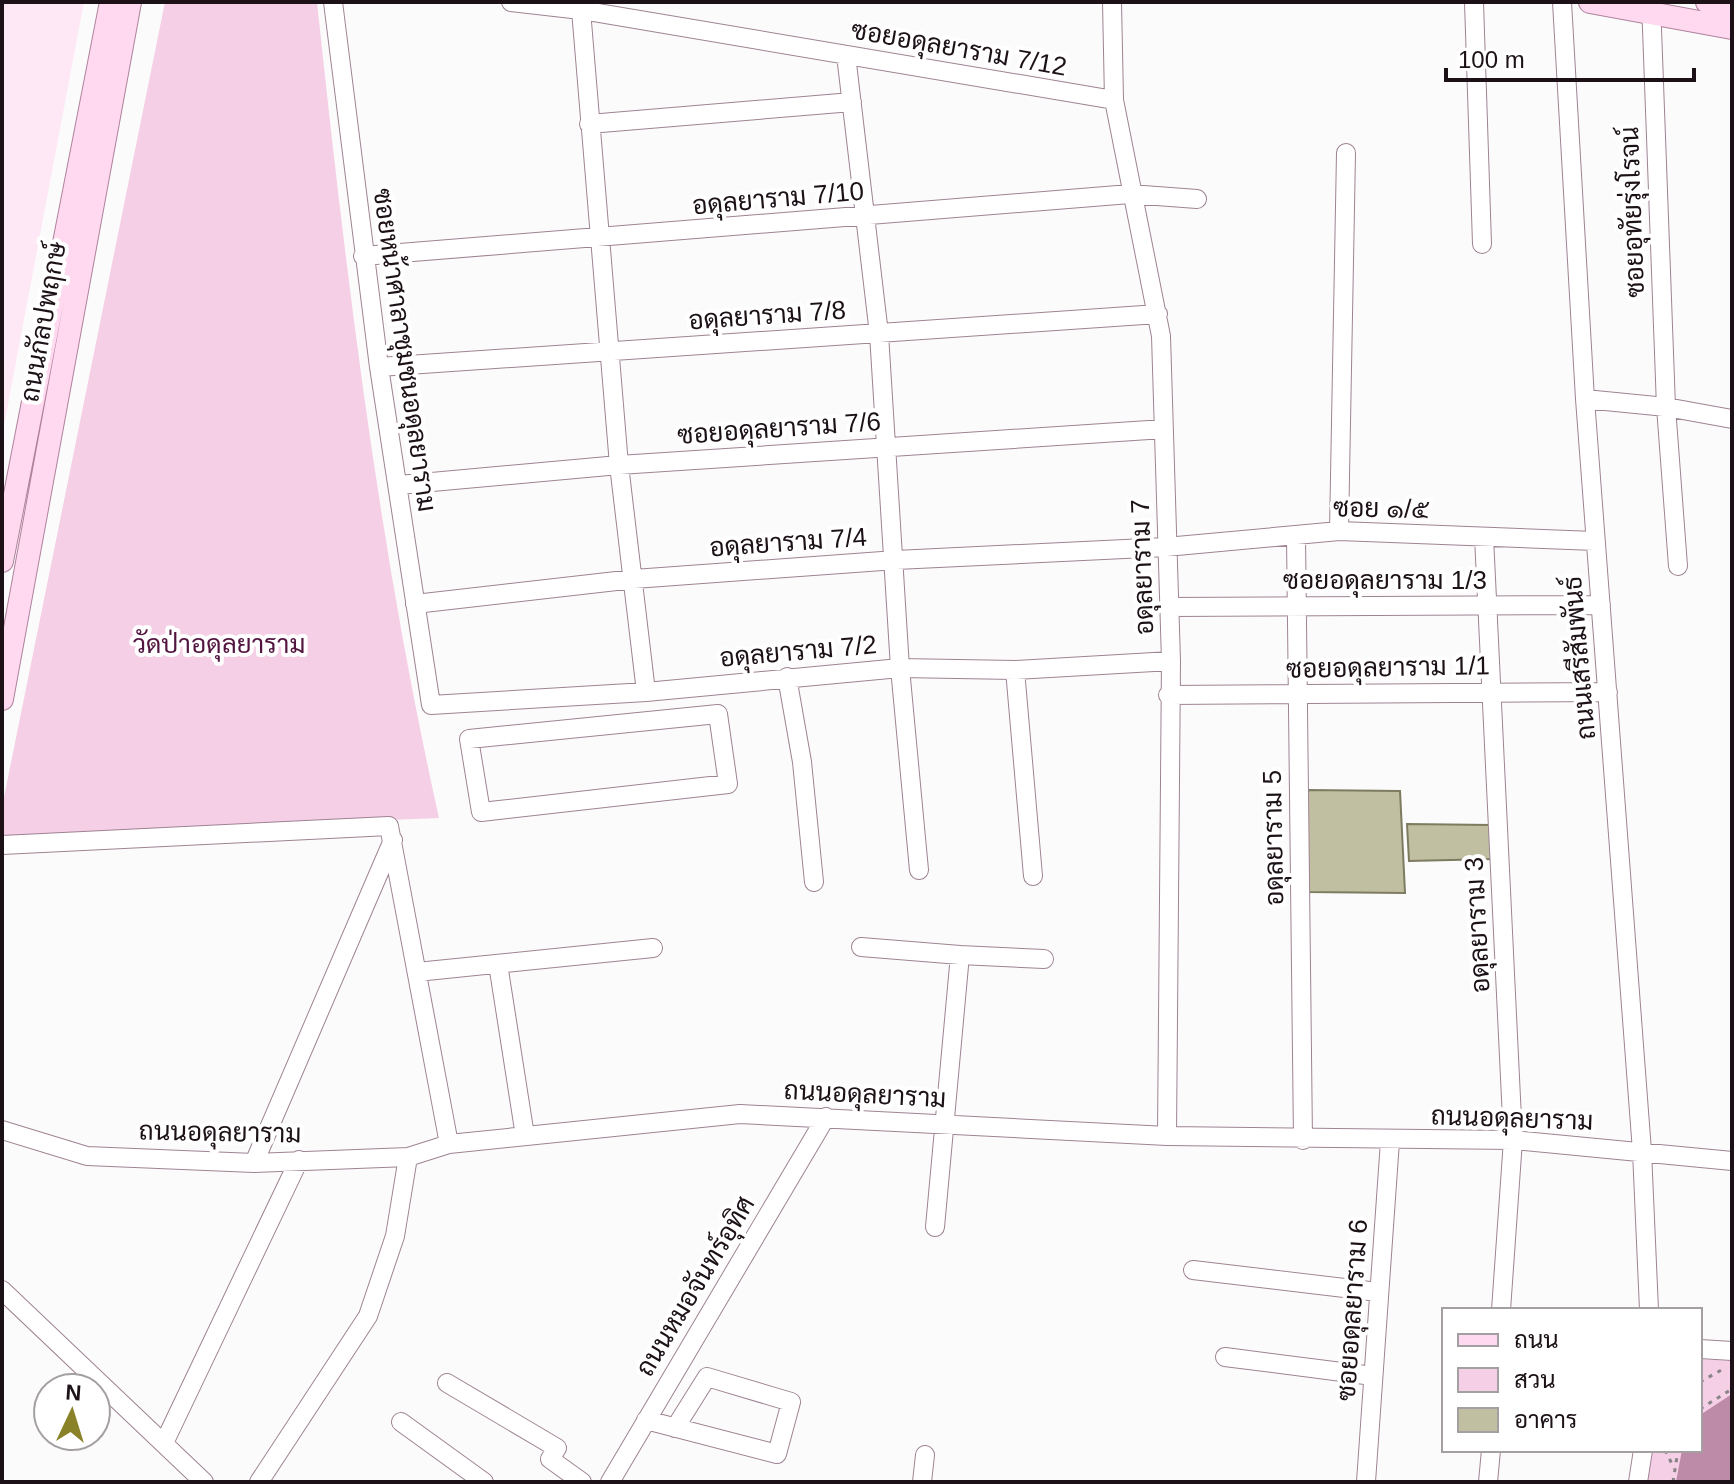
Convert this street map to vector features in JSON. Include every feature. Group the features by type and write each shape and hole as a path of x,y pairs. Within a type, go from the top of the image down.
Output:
{"main road":[{"name":"ถนนกัลปพฤกษ์","path":"2,561 111,2"},
{"name":"ถนนกัลปพฤกษ์","path":"2,699 10,614 130,2"},
{"path":"1590,2 1661,9 1732,28"},
{"path":"1707,2 1732,7"}],"street":[{"name":"ซอยหน้าศาลาชุมชนอดุลยาราม","path":"333,2 363,256 431,705"},
{"name":"ซอยอดุลยาราม 7/12","path":"511,2 581,10 1114,100"},
{"name":"อดุลยาราม 7","path":"1112,2 1114,100 1130,194 1158,314 1164,429 1171,661 1168,695 1167,1136"},
{"path":"1474,2 1482,244"},
{"name":"ถนนเสรีสัมพันธ์","path":"1562,2 1585,399 1642,1151 1649,1308"},
{"name":"ซอยอุทัยรุ่งโรจน์","path":"1661,9 1666,407 1678,566"},
{"path":"581,10 619,465 646,692"},
{"path":"846,55 879,334 896,560 900,668 919,870"},
{"path":"589,124 852,102"},
{"path":"1339,531 1346,153"},
{"name":"อดุลยาราม 7/10","path":"363,256 1130,194 1197,199"},
{"name":"อดุลยาราม 7/8","path":"379,367 1158,314"},
{"path":"1585,399 1666,407 1732,419"},
{"name":"ซอยอดุลยาราม 7/6","path":"399,485 619,465 1164,429"},
{"name":"ซอย ๑/๕","path":"1166,547 1339,531 1595,541"},
{"name":"อดุลยาราม 5","path":"1296,536 1303,1140"},
{"name":"อดุลยาราม 3","path":"1484,537 1513,1140 1501,1308"},
{"name":"อดุลยาราม 7/4","path":"415,604 634,579 896,560 1166,547"},
{"name":"ซอยอดุลยาราม 1/3","path":"1169,607 1601,605"},
{"name":"อดุลยาราม 7/2","path":"431,705 646,692 900,668 1015,670 1171,661"},
{"path":"1015,670 1033,876"},
{"path":"787,677 802,762 814,882"},
{"name":"ซอยอดุลยาราม 1/1","path":"1168,695 1608,692"},
{"path":"585,696 588,727"},
{"path":"718,714 728,784 481,812 469,739 588,727 718,714"},
{"path":"2,845 389,826 449,1144"},
{"path":"254,1163 393,840"},
{"path":"861,947 1044,959"},
{"path":"417,972 653,948"},
{"path":"935,1227 960,955"},
{"path":"498,964 525,1136"},
{"name":"ถนนอดุลยาราม","path":"2,1130 87,1156 254,1163 408,1157 449,1144 740,1114 1167,1136 1303,1140 1513,1140 1732,1161"},
{"name":"ถนนหมอจันทร์อุทิศ","path":"610,1482 826,1117"},
{"name":"ซอยอดุลยาราม 6","path":"1366,1482 1390,1141"},
{"path":"259,1482 368,1316 395,1236 408,1157"},
{"path":"164,1443 299,1160"},
{"path":"1193,1270 1378,1292"},
{"path":"2,1290 204,1482"},
{"path":"1702,1349 1732,1351"},
{"path":"1225,1357 1373,1376"},
{"path":"646,1420 675,1428 777,1454 791,1402 707,1377 675,1428"},
{"path":"447,1383 557,1448 550,1459 582,1482"},
{"path":"401,1422 484,1482"},
{"path":"1488,1482 1491,1452"},
{"path":"1638,1482 1643,1452"},
{"path":"922,1482 925,1455"}],"path":[{"path":"1702,1381 1732,1365"},
{"path":"1702,1408 1732,1389"},
{"path":"1666,1452 1675,1470"},
{"path":"1673,1482 1678,1452"}],"shaded area":[{"path":"2,2 84,2 2,436"},
{"path":"1732,1394 1732,1482 1676,1482 1682,1452 1702,1452 1702,1414"}],"green space":[{"name":"วัดป่าอดุลยาราม","path":"165,2 317,2 366,412 399,616 439,818 2,836 2,807"},
{"path":"1702,1359 1732,1361 1732,1482 1642,1482 1648,1452 1702,1452"}],"building":[{"path":"1307,790 1400,791 1405,893 1308,892"},
{"path":"1407,824 1491,825 1493,859 1409,861"}]}
